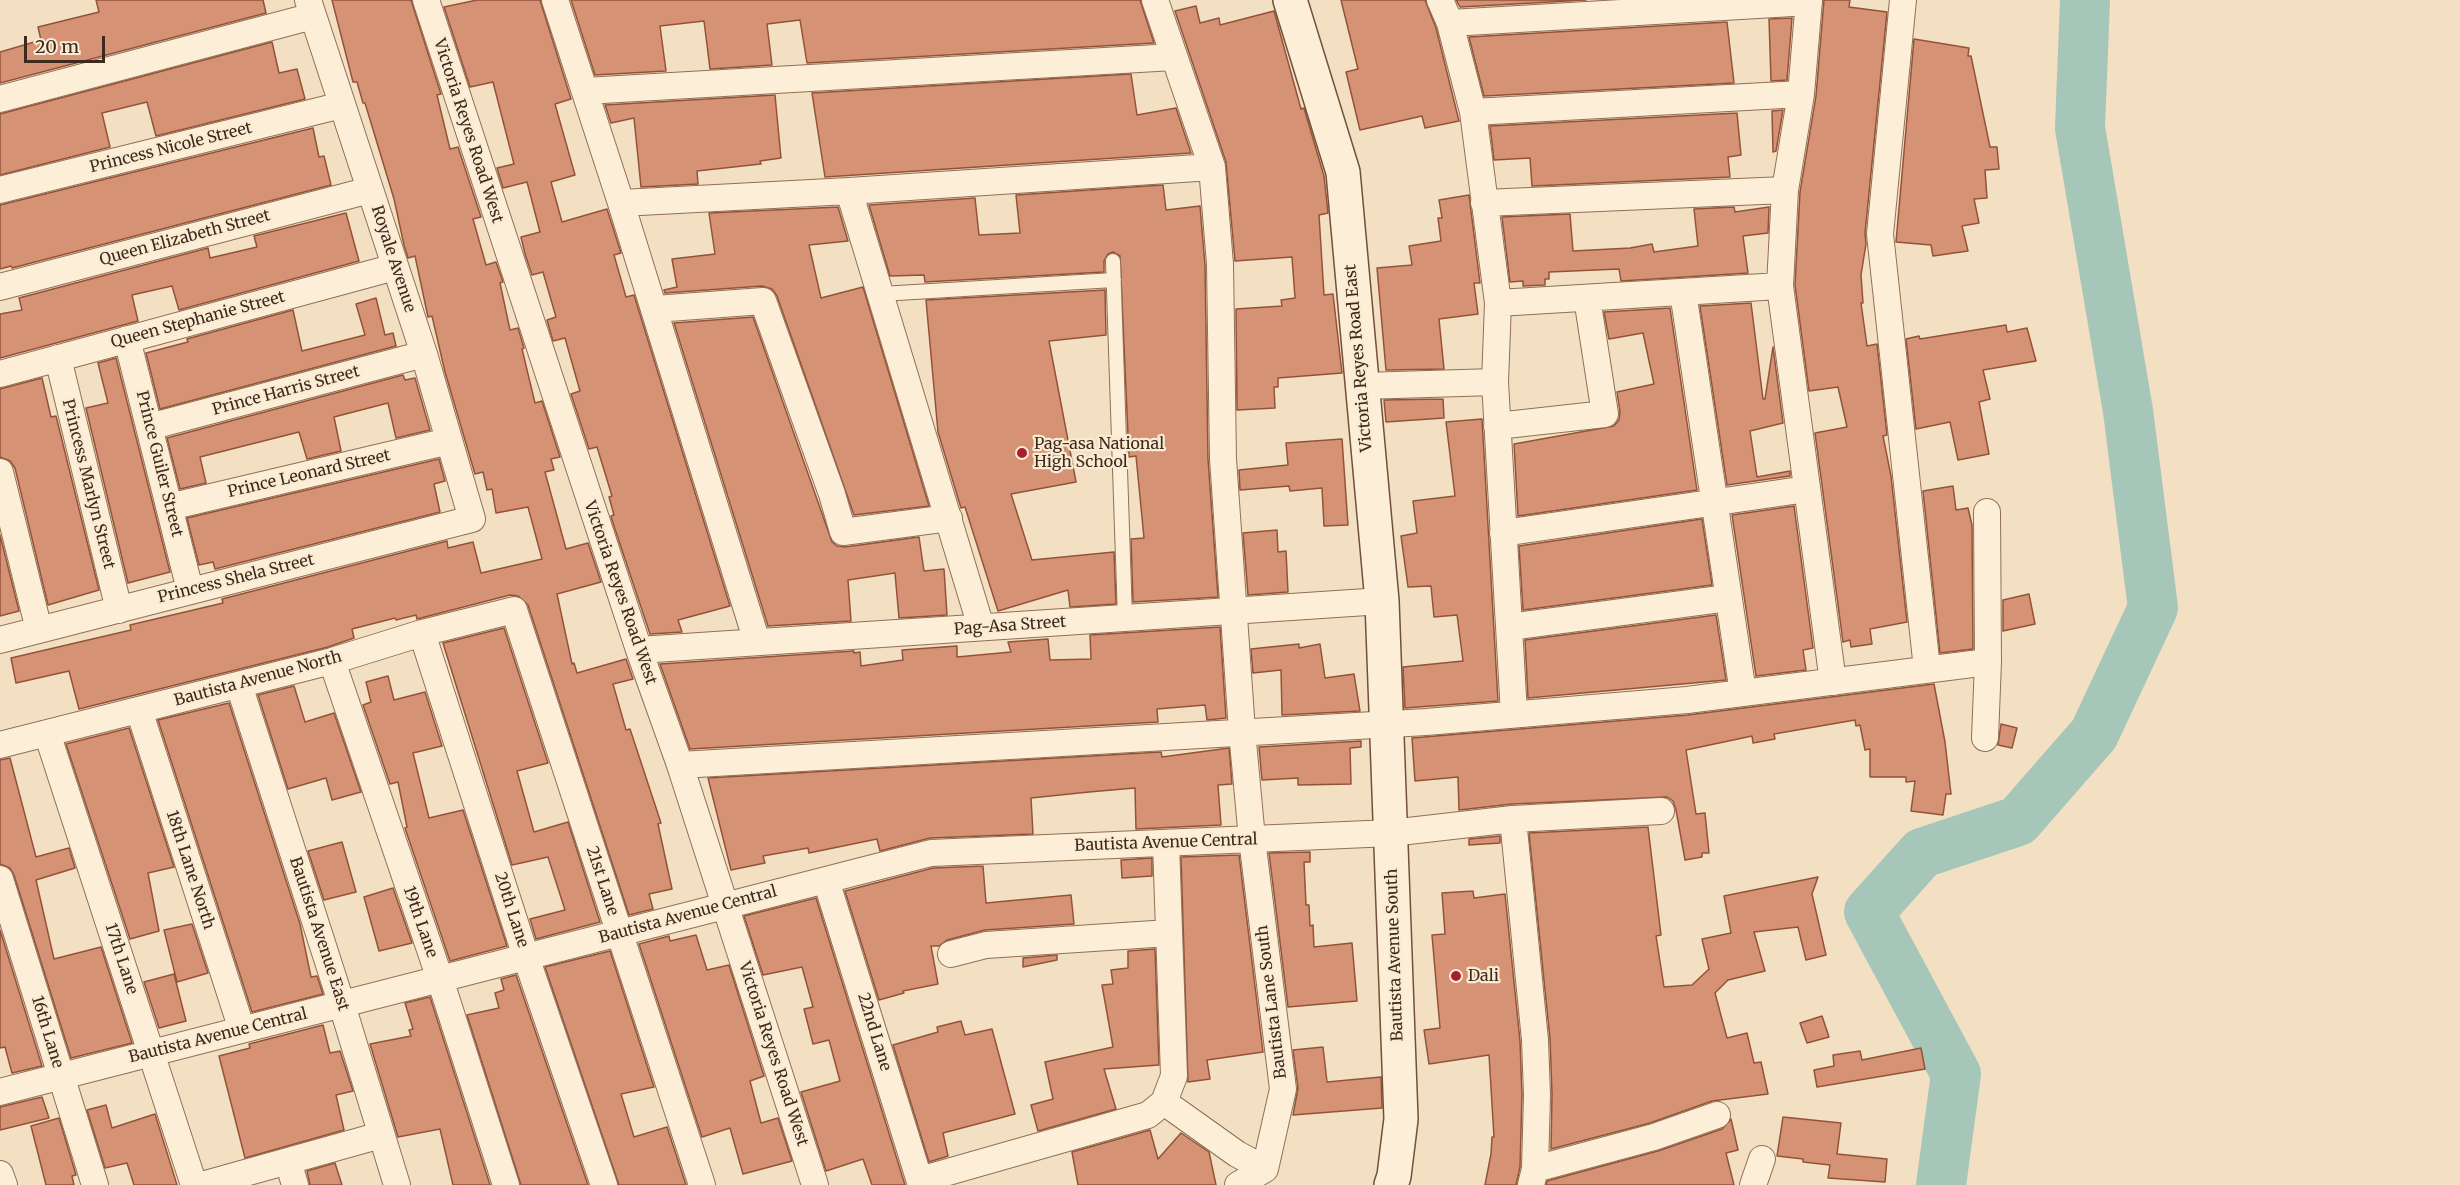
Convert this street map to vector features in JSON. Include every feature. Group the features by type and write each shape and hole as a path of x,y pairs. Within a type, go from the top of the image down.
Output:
{"street":[{"name":"Victoria Reyes Road West","path":"426,0 639,650 680,765 815,1185"},
{"path":"555,0 655,309 758,642"},
{"name":"Bautista Lane South","path":"1155,0 1212,166 1220,264 1223,459 1242,731 1252,839 1283,1089 1265,1169"},
{"name":"Victoria Reyes Road East","path":"1290,0 1342,172 1382,601 1387,724"},
{"path":"1904,0 1880,234 1927,669"},
{"path":"1514,714 1495,382 1498,303 1473,112 1445,11 1809,1 1800,94 1785,190 1780,286 1833,682"},
{"path":"0,99 310,8"},
{"name":"Royale Avenue","path":"310,8 424,354 472,519"},
{"path":"585,91 1174,57"},
{"path":"1473,112 1800,94"},
{"name":"Princess Nicole Street","path":"0,190 342,105"},
{"path":"621,203 849,191 1212,166"},
{"name":"Queen Elizabeth Street","path":"0,287 370,190"},
{"path":"1484,203 1785,190"},
{"path":"849,191 981,627"},
{"name":"Queen Stephanie Street","path":"0,374 395,267"},
{"path":"1498,303 1780,286"},
{"path":"1683,292 1743,693"},
{"path":"1497,426 1605,414 1587,298"},
{"path":"655,309 763,301 832,494 843,532 949,518"},
{"name":"Prince Guiler Street","path":"127,339 190,590"},
{"name":"Prince Harris Street","path":"149,428 424,354"},
{"name":"Princess Marlyn Street","path":"58,358 119,610"},
{"path":"1362,386 1495,382"},
{"name":"Prince Leonard Street","path":"169,507 448,441"},
{"path":"0,472 39,630"},
{"path":"1503,533 1807,489"},
{"path":"1984,738 1988,662 1987,512"},
{"name":"Princess Shela Street","path":"0,640 472,519"},
{"path":"1509,627 1728,598"},
{"name":"Pag-Asa Street","path":"639,650 1382,601"},
{"name":"Bautista Avenue North","path":"0,745 332,661 422,633 514,610"},
{"name":"21st Lane","path":"514,610 702,1185"},
{"name":"20th Lane","path":"422,633 526,957 604,1185"},
{"name":"19th Lane","path":"332,661 440,979 506,1185"},
{"path":"680,765 1387,724 1514,714 1687,700 1988,662"},
{"name":"Bautista Avenue East","path":"239,685 397,1185"},
{"name":"18th Lane North","path":"139,710 242,1030"},
{"name":"Bautista Avenue South","path":"1387,724 1401,1119 1394,1184"},
{"name":"17th Lane","path":"47,733 194,1185"},
{"name":"Bautista Avenue Central","path":"0,1092 931,853 1391,833 1513,819 1661,811"},
{"path":"1513,819 1535,1040 1537,1095 1533,1177 1717,1115"},
{"path":"921,1183 1148,1115 1164,1102 1174,1076 1166,843"},
{"name":"16th Lane","path":"0,879 95,1185"},
{"name":"22nd Lane","path":"826,880 921,1183"},
{"path":"951,954 986,945 1169,933"},
{"path":"1164,1102 1237,1154 1265,1169"},
{"path":"202,1185 381,1135"},
{"path":"1752,1185 1762,1159"},
{"path":"288,1161 295,1185"},
{"path":"1238,1185 1265,1169"},
{"path":"0,1174 4,1185"}],"lane":[{"path":"1113,261 1125,618"},
{"path":"881,294 1114,280"}],"building":[{"path":"96,0 263,0 266,13 0,83 0,52 41,40 38,27 99,12"},
{"path":"332,0 411,0 441,94 437,95 450,149 458,147 481,217 473,219 486,265 496,262 503,282 500,283 510,330 518,328 535,403 542,401 560,457 551,459 554,470 545,472 566,549 588,543 601,582 557,594 572,664 574,663 577,673 626,659 633,679 613,684 626,730 630,729 661,823 658,824 672,889 649,894 653,909 629,915 528,605 518,596 510,595 417,619 416,615 396,620 395,618 352,629 354,638 328,647 79,709 69,671 16,683 11,658 131,630 130,625 223,603 222,599 447,541 448,548 473,542 481,573 542,559 528,507 496,513 492,489 487,490 483,472 475,474 445,372 432,316 428,317 415,256 408,258 394,199 365,103 363,103 357,82 353,82"},
{"path":"477,0 540,0 571,99 555,104 575,175 551,182 562,222 607,209 621,253 614,255 626,297 634,295 730,606 678,620 682,632 650,634 612,520 611,516 614,515 609,497 612,496 597,447 589,449 571,394 580,391 565,338 553,341 547,320 556,317 543,272 532,275 525,254 521,237 540,232 527,182 503,188 497,168 514,164 493,82 470,87 444,7"},
{"path":"571,0 1140,0 1154,43 807,63 800,20 767,24 772,65 710,69 704,21 660,26 666,71 595,75"},
{"path":"1341,0 1425,0 1436,28 1459,121 1425,128 1422,116 1360,130 1346,72 1358,69"},
{"path":"1456,0 1586,0 1460,7"},
{"path":"1824,0 1850,0 1849,7 1887,12 1865,233 1866,244 1861,275 1863,303 1861,303 1867,346 1877,344 1887,435 1883,436 1891,476 1907,622 1870,629 1872,644 1851,647 1850,640 1843,642 1815,433 1847,427 1838,387 1809,391 1795,285 1800,192 1816,96"},
{"path":"1196,6 1200,23 1219,18 1220,25 1274,11 1301,109 1304,108 1324,176 1328,213 1319,215 1324,295 1333,294 1342,373 1278,378 1278,387 1274,387 1275,408 1237,410 1236,309 1282,306 1281,300 1295,298 1292,257 1235,261 1226,162 1175,11"},
{"path":"1792,18 1787,80 1771,81 1769,19"},
{"path":"1727,22 1734,83 1484,96 1469,37"},
{"path":"1914,39 1969,48 1968,56 1971,56 1990,147 1997,147 1999,169 1985,170 1987,198 1974,199 1979,223 1962,226 1968,251 1933,256 1931,245 1896,242"},
{"path":"272,42 279,73 297,69 305,99 156,136 147,102 102,113 110,147 0,175 0,114"},
{"path":"1131,74 1137,115 1176,108 1191,153 825,177 812,93"},
{"path":"775,95 781,158 760,161 761,164 697,171 698,184 641,187 634,118 611,123 605,105"},
{"path":"1783,110 1776,151 1773,152 1772,111"},
{"path":"1737,113 1741,155 1728,157 1730,177 1532,186 1530,158 1494,160 1490,126"},
{"path":"313,128 319,157 324,156 331,185 12,268 11,266 0,269 0,205"},
{"path":"1163,185 1166,210 1200,206 1205,265 1208,459 1218,597 1133,602 1131,539 1144,538 1136,456 1129,457 1120,256 1113,252 1108,254 1104,261 1104,272 925,282 924,275 890,276 869,205 975,198 979,235 1020,233 1016,195"},
{"path":"1469,195 1480,283 1474,283 1478,314 1439,319 1444,369 1386,370 1377,268 1412,265 1409,246 1441,241 1438,218 1442,218 1439,200"},
{"path":"838,207 848,241 809,245 821,298 863,287 929,506 854,515 777,296 772,289 762,286 665,293 664,290 677,287 672,259 715,254 709,213"},
{"path":"1734,207 1735,212 1769,207 1768,233 1743,236 1748,273 1621,281 1619,269 1549,272 1549,279 1545,279 1545,285 1523,286 1523,281 1510,282 1502,217 1570,214 1573,251 1630,248 1652,244 1654,252 1698,246 1694,209"},
{"path":"346,213 359,261 179,310 172,286 132,295 138,321 0,358 0,314 22,310 19,298 208,248 210,258 257,247 254,236"},
{"name":"Pag-asa National High School","path":"1105,290 1106,335 1049,341 1076,482 1011,494 1032,560 1114,552 1116,604 1070,607 1068,590 998,611 965,507 961,508 938,432 926,300"},
{"path":"376,298 385,335 393,333 396,346 160,409 146,353 188,342 187,339 293,310 302,351 365,335 356,304"},
{"path":"1751,303 1763,399 1765,399 1773,347 1783,423 1750,431 1757,477 1790,471 1790,476 1727,485 1700,306"},
{"path":"1670,308 1697,490 1518,516 1514,444 1614,426 1619,420 1620,412 1617,392 1654,384 1643,333 1609,339 1604,312"},
{"path":"753,317 832,542 837,546 845,547 919,537 924,571 944,569 947,615 899,618 895,573 848,580 851,621 768,626 674,323"},
{"path":"2006,325 2007,332 2027,328 2036,361 1983,370 1990,399 1979,402 1989,454 1958,460 1950,422 1916,429 1906,339 1919,336 1920,339"},
{"path":"116,358 170,572 128,583 86,408 108,403 98,363"},
{"path":"403,375 405,380 415,378 430,430 396,438 388,403 334,417 341,451 307,459 299,432 200,457 206,483 180,489 167,438"},
{"path":"42,378 51,417 56,416 99,590 48,605 15,468 10,461 0,457 0,389"},
{"path":"1443,399 1444,418 1386,422 1384,400"},
{"path":"1482,419 1498,701 1405,708 1403,667 1463,661 1457,615 1434,617 1431,586 1408,587 1401,536 1417,533 1413,501 1455,496 1446,422"},
{"path":"1342,439 1348,525 1324,526 1322,488 1290,491 1289,486 1240,490 1239,470 1288,465 1286,443"},
{"path":"439,459 445,481 434,484 440,512 215,569 213,562 199,565 187,518"},
{"path":"1953,486 1956,510 1968,508 1972,525 1973,649 1940,653 1923,491"},
{"path":"1794,506 1813,648 1803,650 1806,670 1756,676 1732,515"},
{"path":"1702,519 1712,585 1523,610 1519,546"},
{"path":"1277,530 1278,552 1286,551 1288,592 1248,595 1243,533"},
{"path":"0,535 19,611 0,616"},
{"path":"2029,594 2035,624 2003,631 2003,600"},
{"path":"1716,615 1726,680 1528,698 1525,640"},
{"path":"1220,627 1226,718 1207,720 1205,705 1157,709 1158,722 690,749 660,664 854,651 854,653 860,652 861,666 903,660 902,650 957,646 957,657 1011,652 1008,642 1048,639 1050,660 1091,659 1090,635"},
{"path":"504,628 548,763 517,771 534,832 568,822 600,922 536,939 530,919 565,910 548,857 512,865 443,643"},
{"path":"1299,644 1299,648 1320,644 1325,678 1354,674 1360,711 1282,715 1281,670 1253,673 1251,649"},
{"path":"388,676 394,700 425,692 442,746 413,753 429,818 463,810 507,946 450,961 405,828 407,827 398,782 390,784 363,705 371,702 366,682"},
{"path":"1934,684 1945,742 1951,794 1946,794 1943,815 1911,811 1915,781 1906,782 1906,777 1870,777 1870,749 1865,750 1860,725 1856,726 1855,720 1774,734 1775,739 1753,743 1752,736 1686,750 1696,814 1705,813 1709,853 1702,853 1702,857 1685,860 1676,810 1673,801 1667,797 1512,804 1459,810 1458,777 1415,781 1412,738 1688,715"},
{"path":"294,686 305,722 334,713 361,792 332,800 326,778 288,789 258,695"},
{"path":"229,703 300,924 311,977 317,976 323,994 252,1012 158,720"},
{"path":"2001,724 2017,728 2012,748 1998,745"},
{"path":"129,728 174,867 148,873 159,931 130,939 66,744"},
{"path":"1361,741 1361,747 1350,748 1351,784 1298,785 1298,778 1262,780 1259,747"},
{"path":"1229,748 1232,784 1218,785 1221,825 1136,829 1135,788 1089,792 1031,798 1033,834 930,838 880,851 877,839 809,853 808,848 763,856 765,863 731,870 708,778 1161,752 1162,757"},
{"path":"10,758 36,857 69,848 75,868 36,880 54,959 101,947 132,1043 71,1058 14,875 10,868 0,864 0,760"},
{"path":"1648,827 1661,935 1656,936 1664,987 1692,985 1709,969 1702,939 1731,933 1724,896 1818,877 1812,894 1826,955 1806,960 1798,927 1754,932 1765,971 1728,980 1715,993 1727,1038 1747,1033 1754,1063 1761,1062 1768,1094 1712,1101 1650,1123 1551,1149 1550,1039 1529,833"},
{"path":"1500,836 1500,843 1469,845 1469,839"},
{"path":"342,842 356,892 324,900 308,851"},
{"path":"1310,852 1310,862 1304,862 1306,905 1309,905 1310,926 1313,925 1314,947 1352,943 1357,1001 1288,1007 1269,853"},
{"path":"1239,855 1263,1052 1207,1060 1210,1079 1188,1082 1181,857"},
{"path":"1152,858 1152,876 1122,878 1121,860"},
{"path":"983,866 986,903 1071,895 1074,924 985,930 947,940 939,946 931,946 938,984 903,991 904,993 879,1000 845,891 933,868"},
{"path":"393,888 412,943 379,951 364,897"},
{"path":"1473,891 1474,898 1505,894 1520,1041 1522,1095 1520,1167 1516,1185 1485,1185 1492,1137 1494,1137 1489,1055 1429,1064 1424,1030 1440,1028 1432,935 1445,934 1442,893"},
{"path":"816,898 905,1185 872,1185 863,1159 826,1171 801,1092 840,1081 829,1040 813,1044 804,1009 813,1007 802,967 763,975 744,916"},
{"path":"192,924 208,973 177,982 164,930"},
{"path":"0,930 42,1066 12,1073 5,1047 0,1048"},
{"path":"696,935 707,970 729,965 764,1076 750,1081 761,1123 778,1118 792,1161 743,1174 730,1128 702,1137 639,944 669,936 670,941"},
{"path":"1155,949 1159,1065 1104,1069 1116,1109 1038,1131 1031,1105 1053,1099 1045,1062 1113,1047 1102,985 1113,984 1111,970 1128,968 1128,951"},
{"path":"610,951 654,1087 621,1094 634,1137 667,1127 686,1185 619,1185 545,967"},
{"path":"1057,955 1057,960 1023,967 1023,958"},
{"path":"174,974 186,1021 159,1028 144,982"},
{"path":"516,975 588,1185 521,1185 467,1015 499,1008 495,993 504,990 501,979"},
{"path":"430,997 490,1185 453,1185 440,1129 398,1137 370,1044 411,1036 409,1030 413,1029 405,1003"},
{"path":"1822,1016 1829,1037 1807,1043 1800,1023"},
{"path":"961,1021 965,1035 992,1029 1015,1114 943,1133 948,1156 929,1162 893,1045 938,1032 937,1027"},
{"path":"323,1025 330,1053 340,1051 353,1091 336,1095 344,1130 245,1158 219,1056 250,1048 249,1044"},
{"path":"1323,1047 1327,1082 1381,1077 1382,1108 1293,1115 1298,1088 1293,1050"},
{"path":"1921,1048 1925,1069 1817,1087 1814,1070 1834,1066 1833,1055 1860,1051 1862,1060"},
{"path":"42,1097 49,1118 0,1130 0,1107"},
{"path":"106,1105 112,1128 155,1114 177,1185 134,1185 127,1163 105,1168 87,1110"},
{"path":"1783,1117 1841,1123 1837,1154 1887,1159 1885,1182 1828,1178 1830,1165 1777,1156"},
{"path":"59,1118 76,1175 72,1176 74,1185 46,1185 31,1126"},
{"path":"1731,1119 1738,1150 1726,1153 1734,1185 1546,1185 1547,1181 1658,1151 1722,1129"},
{"path":"1150,1130 1158,1159 1181,1133 1209,1152 1216,1185 1078,1185 1072,1152"},
{"path":"335,1163 342,1185 310,1185 307,1171"}],"waterway":[{"path":"1941,1185 1956,1074 1869,912 1922,853 2018,821 2094,734 2153,608 2128,411 2080,128 2085,0"}],"place":[{"name":"Pag-asa National High School","path":"1022,453"},
{"name":"Dali","path":"1456,976"}]}
